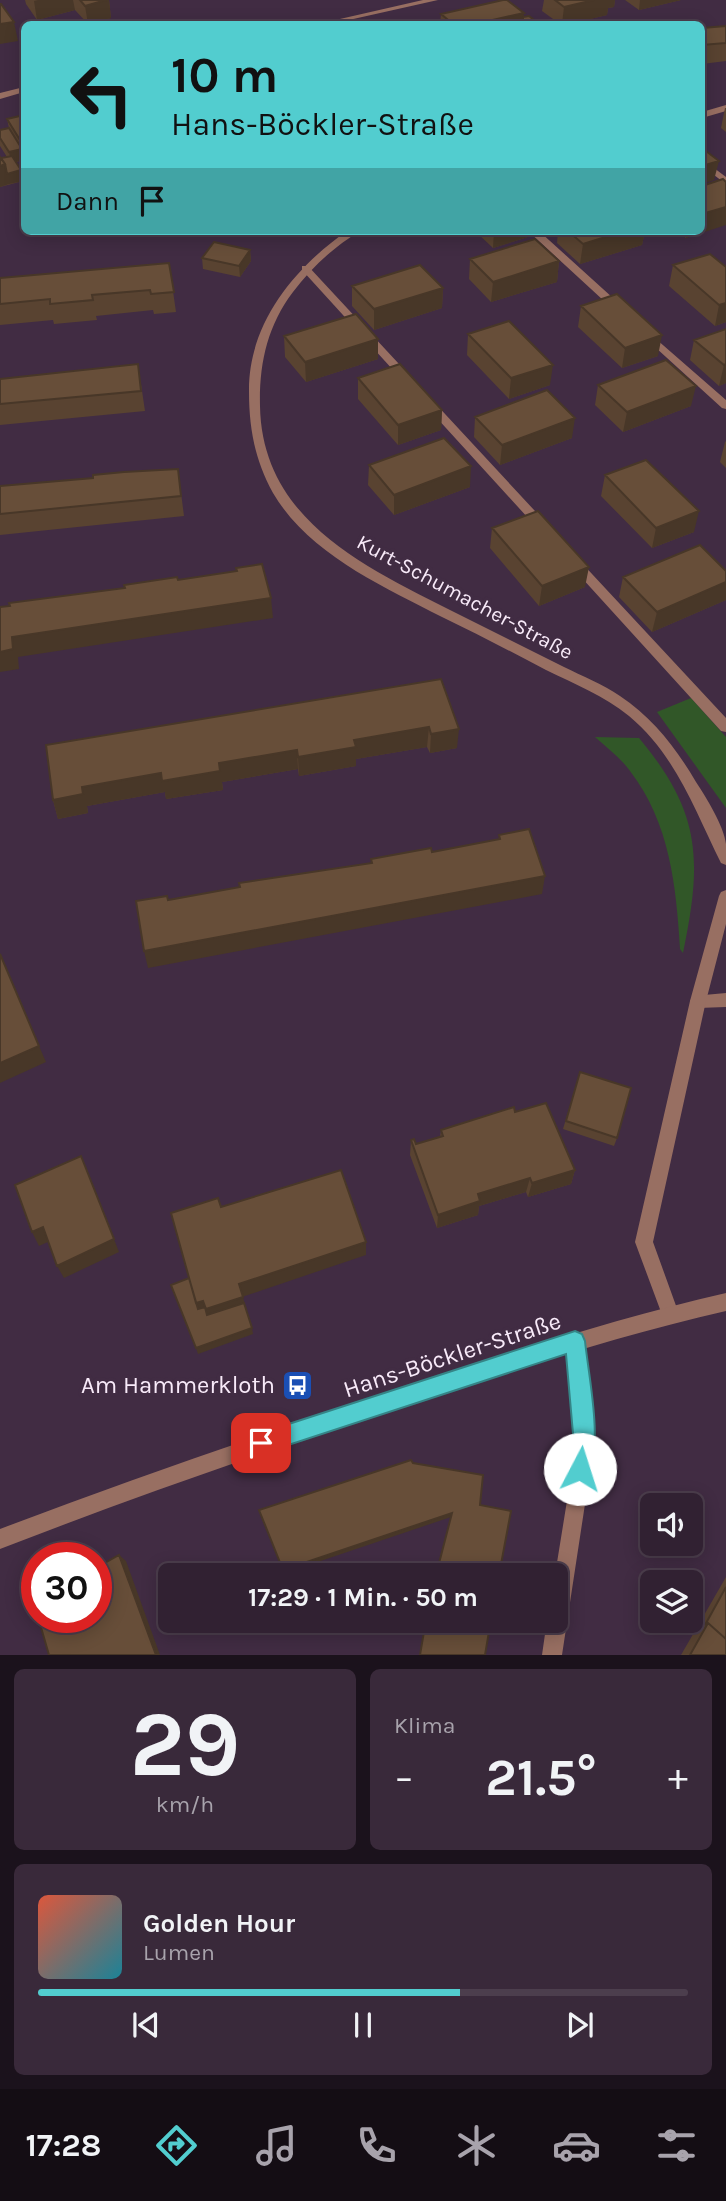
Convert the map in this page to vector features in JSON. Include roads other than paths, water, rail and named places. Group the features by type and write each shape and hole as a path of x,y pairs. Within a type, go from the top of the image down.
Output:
{"street":[{"path":"368,0 375,13"},
{"path":"336,21 434,0"},
{"path":"0,96 21,91"},
{"path":"705,114 726,108"},
{"path":"705,164 726,181"},
{"name":"Kurt-Schumacher-Straße","path":"348,235 304,268 267,326 256,355 253,399 257,435 275,487 317,538 358,568 617,700 662,743 693,788 726,859"},
{"path":"537,235 624,314"},
{"path":"304,268 555,540"},
{"path":"635,323 726,406"},
{"path":"564,550 726,727"},
{"path":"670,1314 644,1242 698,1001 726,896"},
{"path":"698,1001 726,1000"},
{"name":"Hans-Böckler-Straße","path":"0,1539 139,1485 575,1341 670,1314 726,1302"},
{"path":"551,1655 584,1445 575,1341"}],"place":[{"name":"Am Hammerkloth","path":"298,1385"}]}
